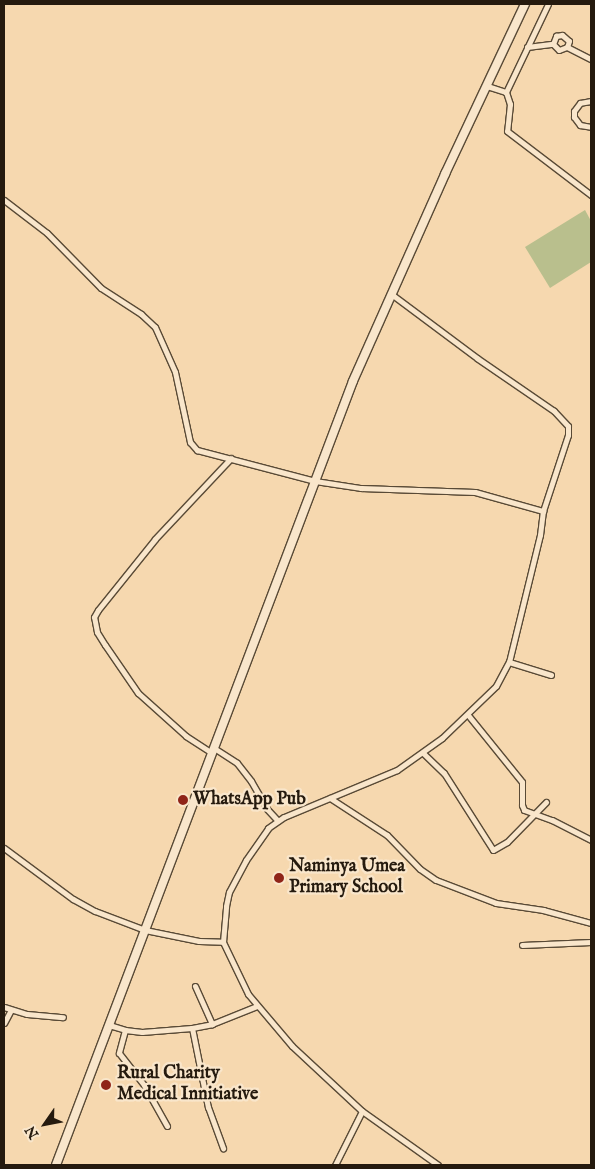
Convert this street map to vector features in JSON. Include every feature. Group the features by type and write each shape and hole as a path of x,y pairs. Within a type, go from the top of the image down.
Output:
{"main road":[{"path":"56,1165 353,381 391,294 525,4"}],"street":[{"path":"548,4 506,92 510,104 507,132 591,194"},
{"path":"553,44 554,38 562,35 569,41 567,47"},
{"path":"527,47 553,44"},
{"path":"553,44 559,50 567,47 591,59"},
{"path":"487,86 506,92"},
{"path":"591,101 580,103 574,111 576,121 580,125 591,127"},
{"path":"4,200 47,233 101,288 148,319 155,327 175,372 191,445 196,450 316,481 361,488 475,492 543,511"},
{"path":"391,294 477,358 554,411 568,426 568,434 543,511 540,535 509,662 496,686 468,715 423,753 373,782 278,820 268,828 235,878 226,906 223,942 240,980 257,1006 292,1046 362,1111 438,1165"},
{"path":"231,458 154,539 94,617 97,632 138,693 186,736 237,763 251,781 267,809 278,820"},
{"path":"509,662 551,675"},
{"path":"468,715 522,782 522,805 524,810 552,820 591,840"},
{"path":"423,753 444,773 493,850 507,842 546,802"},
{"path":"330,798 388,834 420,869 436,880 496,904 543,910 591,923"},
{"path":"4,848 74,899 103,914 145,930 199,941 223,942"},
{"path":"522,945 591,942"},
{"path":"195,986 212,1024"},
{"path":"109,1025 125,1030 142,1032 192,1028 212,1024 257,1006"},
{"path":"4,1007 62,1018"},
{"path":"4,1023 12,1010"},
{"path":"192,1028 208,1107 223,1148"},
{"path":"125,1030 119,1053 144,1085 167,1126"},
{"path":"335,1165 362,1111"}],"green space":[{"path":"585,210 591,221 591,262 550,288 525,247"}],"place":[{"name":"WhatsApp Pub","path":"183,800"},
{"name":"Naminya Umea Primary School","path":"279,878"},
{"name":"Rural Charity Medical Innitiative","path":"106,1085"}]}
